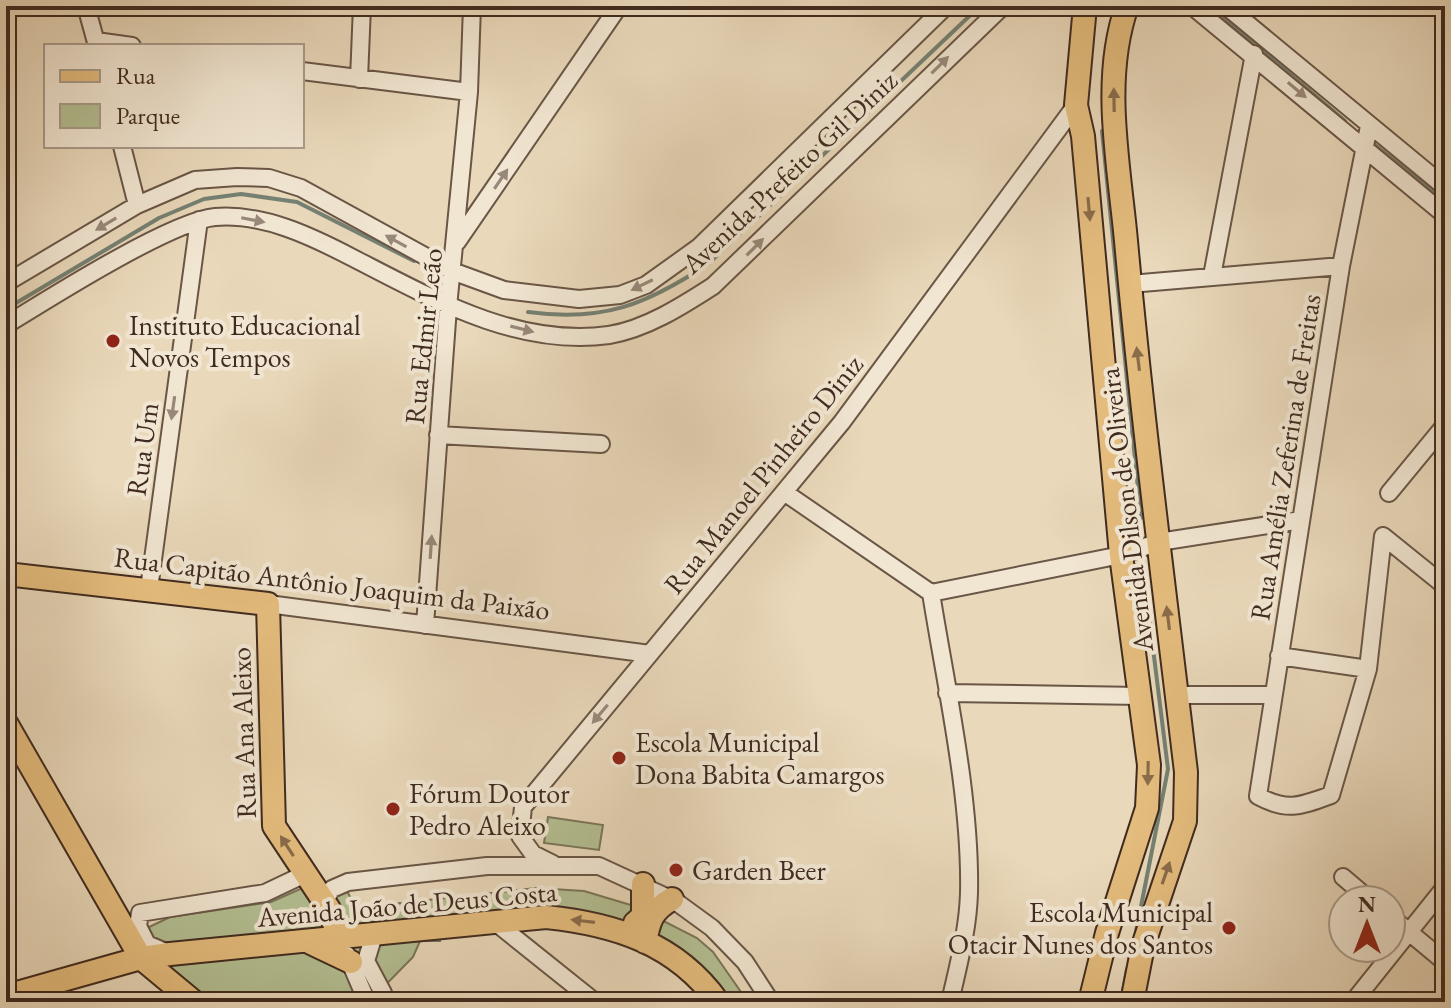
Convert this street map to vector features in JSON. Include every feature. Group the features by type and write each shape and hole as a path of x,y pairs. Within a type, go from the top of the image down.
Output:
{"main road":[{"name":"Avenida Dilson de Oliveira","path":"1127,6 1113,58 1115,118 1130,284 1186,772 1185,821 1143,946 1132,1002"},
{"name":"Avenida Dilson de Oliveira","path":"1083,9 1076,105 1083,136 1121,555 1149,765 1147,808 1099,959 1090,1002"},
{"name":"Rua Capitão Antônio Joaquim da Paixão","path":"6,574 268,604"},
{"name":"Rua Ana Aleixo","path":"268,604 274,826 324,901 339,938"},
{"path":"6,723 141,958 194,1002"},
{"path":"636,937 643,916 643,884"},
{"path":"636,937 658,907 672,899"},
{"name":"Avenida João de Deus Costa","path":"6,996 141,958 546,917 593,922 636,937 682,965 706,985 718,1002"},
{"path":"310,942 351,962"}],"street":[{"path":"86,6 97,43"},
{"path":"359,79 362,6"},
{"path":"456,243 469,92 472,6"},
{"name":"Rua Edmir Leão","path":"425,625 448,307 456,243 619,6"},
{"path":"6,283 137,205 195,180 269,178 301,188 452,271 504,290 565,298 620,295 646,285 699,247 946,6"},
{"name":"Avenida Prefeito Gil Diniz","path":"199,220 246,218 316,239 448,307 540,333 574,337 611,334 680,307 740,262 1003,6"},
{"path":"1192,6 1254,54 1445,215"},
{"path":"1226,6 1445,187"},
{"path":"1212,276 1254,54"},
{"path":"304,71 469,92"},
{"name":"Rua Manoel Pinheiro Diniz","path":"553,864 533,854 520,836 523,807 842,422 1076,105"},
{"name":"Rua Amélia Zeferina de Freitas","path":"1368,669 1331,795 1301,806 1278,807 1258,796 1341,266 1369,126"},
{"path":"123,148 137,205"},
{"path":"6,325 178,228 199,220"},
{"name":"Rua Um","path":"149,589 199,220"},
{"path":"1130,284 1341,266"},
{"path":"1389,493 1445,425"},
{"path":"438,435 601,444"},
{"path":"784,492 931,593 1121,555 1159,542 1301,520"},
{"path":"1279,656 1368,669 1383,536 1445,586"},
{"path":"931,593 958,752 969,891 967,924 950,1002"},
{"name":"Rua Capitão Antônio Joaquim da Paixão","path":"268,604 650,654"},
{"path":"947,693 1141,696"},
{"path":"1177,695 1272,695"},
{"name":"Avenida João de Deus Costa","path":"324,901 332,889 348,882 487,866 599,866 672,899 712,928 745,962 771,1002"},
{"name":"Avenida João de Deus Costa","path":"117,916 265,893 305,874"},
{"path":"1343,877 1351,884"},
{"path":"1353,1002 1445,887"},
{"path":"140,913 138,926 147,944 170,954"},
{"path":"495,922 595,1002"},
{"path":"1408,931 1445,962"},
{"path":"339,938 351,962 363,1000 388,998 366,961 374,935"}],"green space":[{"path":"548,817 603,825 599,850 544,843"},
{"path":"307,886 347,891 356,908 536,888 584,891 634,906 697,938 713,952 748,1002 727,1002 712,976 657,934 545,908 367,923 368,941 439,931 440,941 420,941 413,957 369,1002 200,1002 174,982 147,928 170,917 271,902"}],"waterway":[{"path":"528,312 579,314 623,307 664,290 708,264 980,6"},
{"path":"1211,7 1345,121"},
{"path":"1102,131 1141,518"},
{"path":"1375,145 1445,201"},
{"path":"6,309 159,218 204,199 241,194 297,202 414,261"},
{"path":"1135,937 1168,769 1144,576"},
{"path":"1121,1002 1127,969"}],"place":[{"name":"Instituto Educacional Novos Tempos","path":"113,341"},
{"name":"Escola Municipal Dona Babita Camargos","path":"619,758"},
{"name":"Fórum Doutor Pedro Aleixo","path":"393,809"},
{"name":"Garden Beer","path":"676,870"},
{"name":"Escola Municipal Otacir Nunes dos Santos","path":"1229,928"}]}
